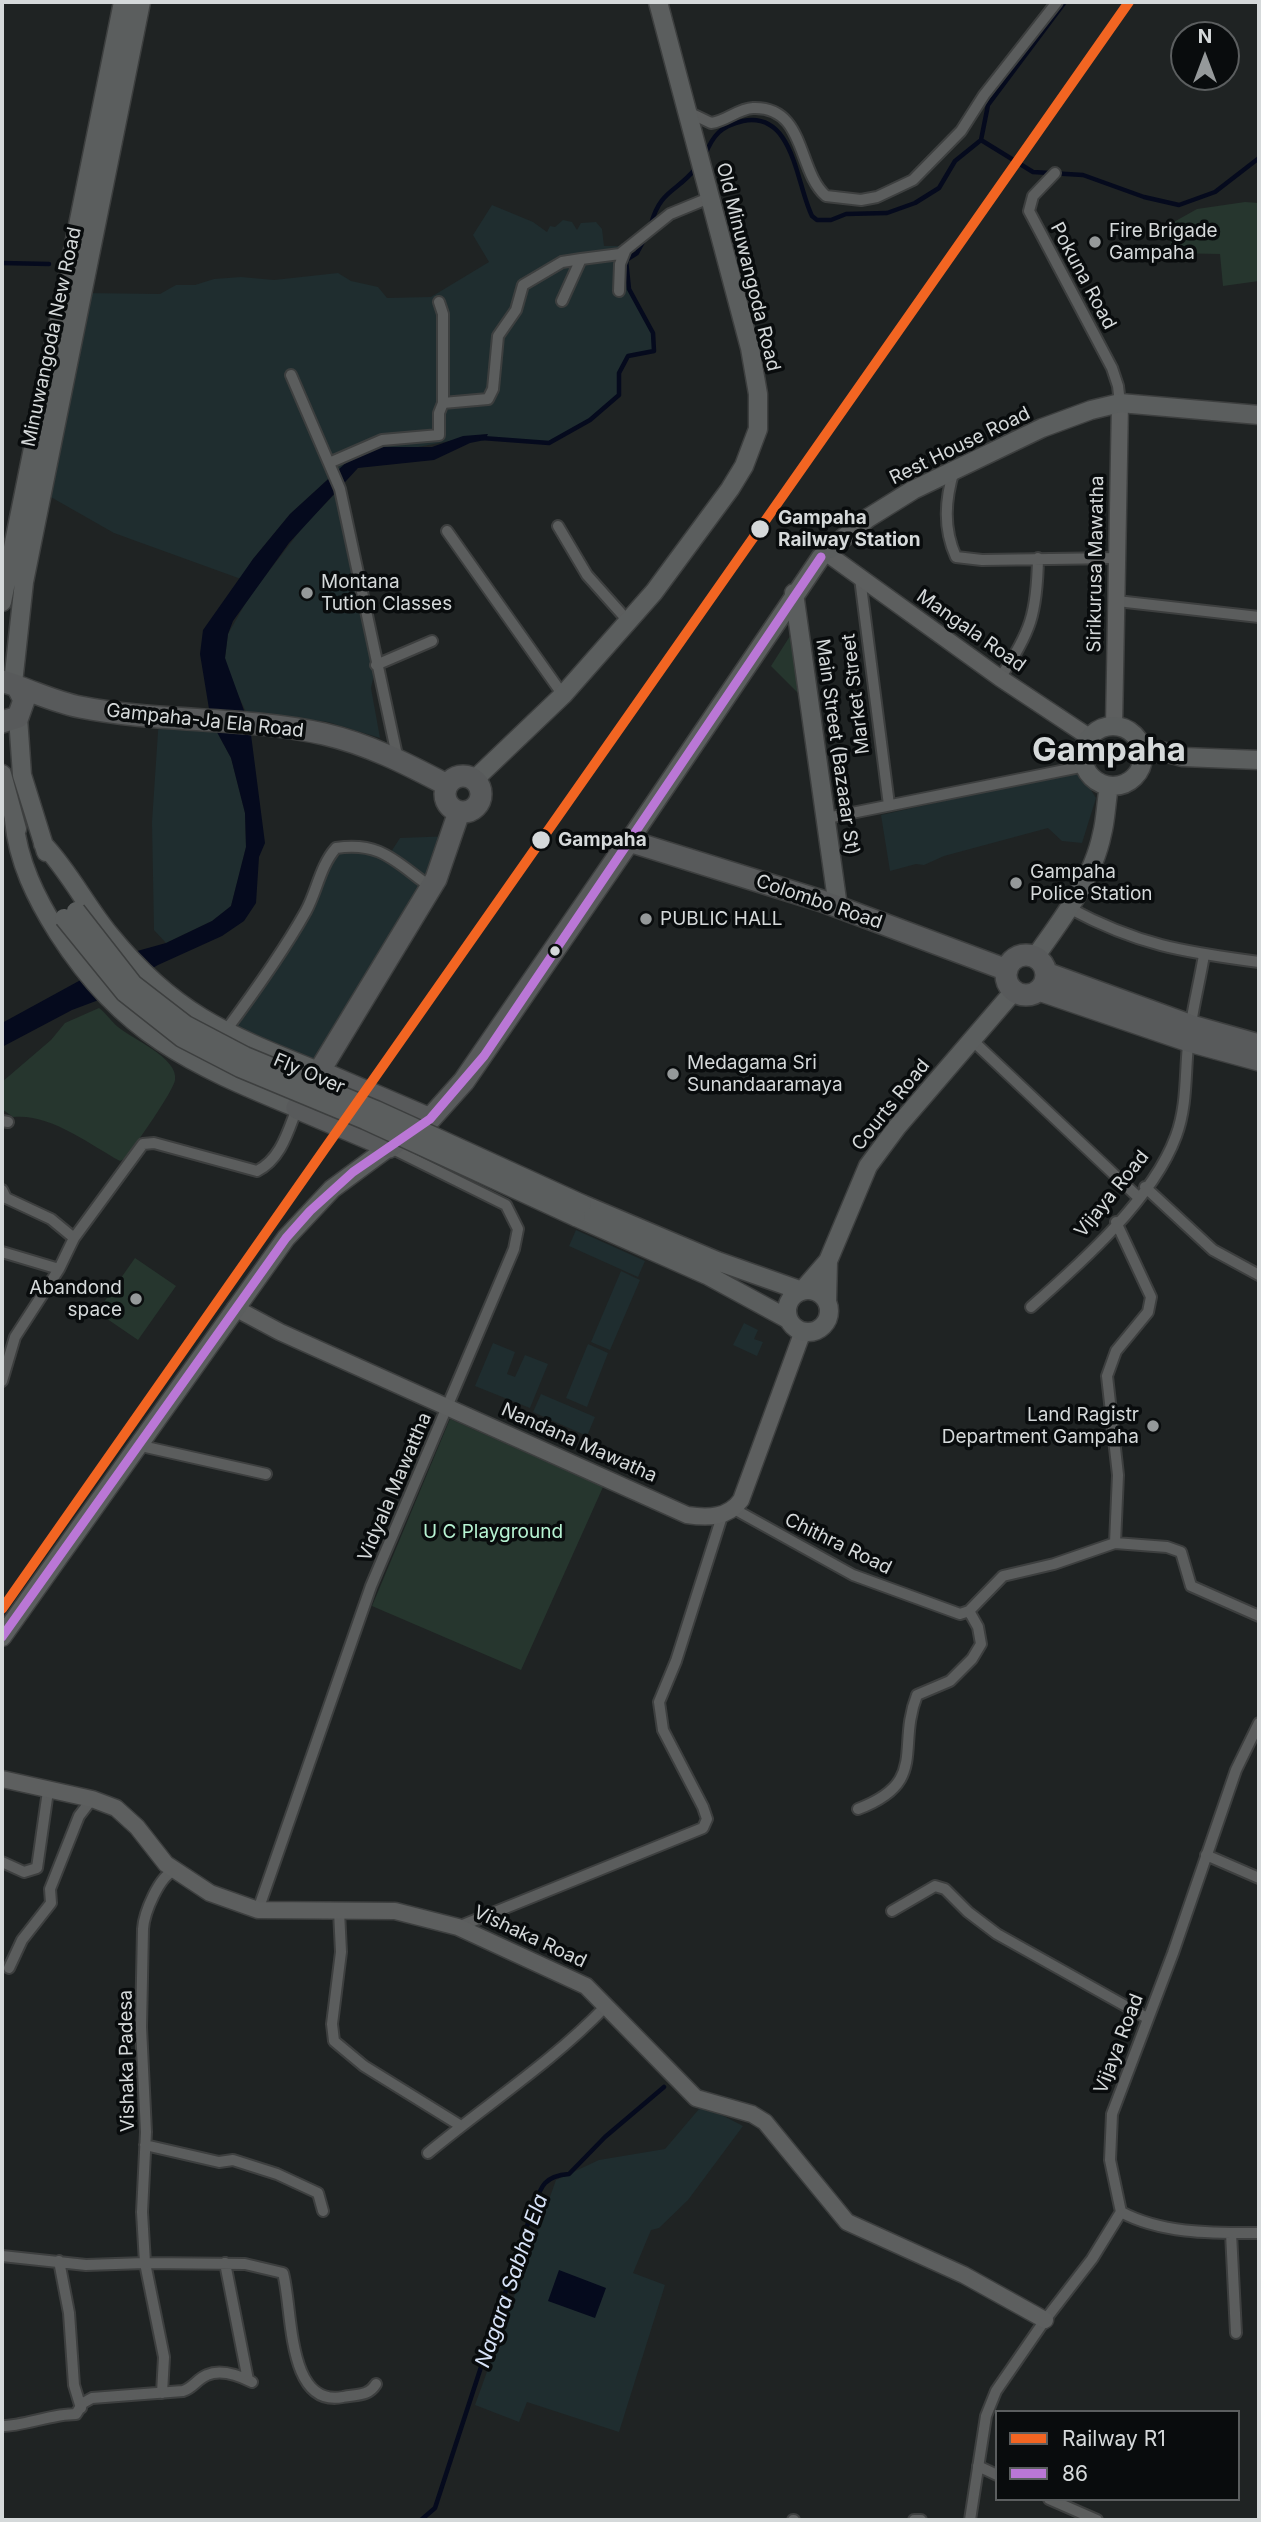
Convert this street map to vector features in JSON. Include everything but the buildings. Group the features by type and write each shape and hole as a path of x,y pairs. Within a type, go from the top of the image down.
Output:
{"highway":[{"name":"Gampaha-Ja Ela Road","path":"11,684 78,706 211,721 257,722 352,742 398,760 447,785"},
{"path":"11,684 24,700 13,718"},
{"name":"Gampaha-Ja Ela Road","path":"13,718 78,706"},
{"path":"459,776 474,780 481,791 479,802 471,811 459,812 450,808 445,800 447,785 459,776"},
{"path":"459,812 448,851 431,887 298,1108 389,1146 430,1119 484,1056 629,841"},
{"name":"Colombo Road","path":"629,841 838,906 1007,970"},
{"path":"1040,973 1028,995 1013,990 1009,985 1007,970 1015,959 1040,973 1259,1060"},
{"path":"1190,1034 1259,1045"},
{"path":"318,1071 430,1119"}],"main road":[{"name":"Minuwangoda New Road","path":"2,602 123,2"},
{"name":"Minuwangoda New Road","path":"11,684 24,582 141,2"},
{"name":"Old Minuwangoda Road","path":"474,780 563,695 693,541 744,466 758,429 758,394 750,348 658,2"},
{"path":"1120,402 1259,415"},
{"name":"Rest House Road","path":"629,841 794,593 828,554 868,518 913,490 1042,428 1120,402"},
{"name":"Main Street (Bazaaar St)","path":"794,593 838,906"},
{"path":"13,718 22,775 43,844 70,915"},
{"path":"1139,772 1143,761 1142,746 1130,731 1114,726 1099,729 1089,737 1083,749 1084,766 1094,779 1109,786 1127,783 1139,772 1183,757"},
{"path":"1142,746 1183,757 1259,760"},
{"path":"2,774 21,861 30,883 82,969 111,1003 154,1039 182,1057 298,1108"},
{"path":"1040,973 1096,855 1102,835 1109,786"},
{"path":"14,820 36,870 70,915"},
{"path":"43,844 123,951 178,1004 224,1033 318,1071"},
{"name":"Fly Over","path":"70,915 125,993 182,1038 240,1068 619,1229"},
{"name":"Courts Road","path":"802,1291 828,1261 868,1166 897,1126 1013,990"},
{"path":"2,1637 235,1308 310,1211 353,1172 389,1146"},
{"path":"619,1229 802,1291 816,1292 827,1301 826,1322 816,1330 803,1331 788,1319 619,1229"},
{"name":"Courts Road","path":"827,1301 828,1261"},
{"path":"788,1319 791,1299 802,1291"}],"street":[{"path":"686,111 712,123 750,108 779,115 791,126 820,191 834,199 861,200 882,195 913,180 961,131 981,100 1057,2"},
{"name":"Pokuna Road","path":"1055,173 1033,196 1029,211 1112,368 1120,402"},
{"path":"443,403 488,399 493,389 498,336 516,310 523,285 562,261 612,256 626,249 670,215 709,198"},
{"path":"619,291 620,264 626,249"},
{"path":"562,301 581,259"},
{"path":"331,467 382,440 439,435 439,413 443,403 443,314 439,302"},
{"path":"291,375 341,489 376,666 398,760"},
{"name":"Sirikurusa Mawatha","path":"1114,726 1120,402"},
{"path":"954,470 947,492 946,514 947,538 956,557 982,560 1118,558"},
{"path":"558,526 587,575 628,621"},
{"path":"447,531 563,695"},
{"name":"Mangala Road","path":"828,554 1000,678 1089,737"},
{"path":"1000,678 1024,642 1033,618 1038,593 1038,558"},
{"name":"Market Street","path":"860,578 889,805"},
{"path":"1117,601 1259,617"},
{"path":"376,666 432,641"},
{"path":"827,818 1084,766"},
{"path":"224,1033 302,918 330,854 336,848 366,847 389,855 431,887"},
{"path":"1069,908 1109,929 1159,947 1259,962"},
{"name":"Vijaya Road","path":"1031,1307 1063,1279 1138,1197 1176,1136 1184,1106 1190,1034 1204,955"},
{"path":"972,1040 1138,1197"},
{"path":"2,1381 15,1337 59,1269 74,1238 143,1143 154,1143 257,1171 267,1166 283,1145 298,1108"},
{"name":"Vidyala Mawattha","path":"258,1910 371,1586 514,1249 518,1229 506,1205 389,1146"},
{"path":"1145,1187 1213,1250 1259,1275"},
{"path":"2,1190 6,1198 51,1219 74,1238"},
{"path":"1115,1543 1118,1475 1107,1376 1116,1351 1148,1312 1151,1297 1116,1222"},
{"path":"2,1252 59,1269"},
{"name":"Nandana Mawatha","path":"235,1308 687,1515 709,1518 729,1511"},
{"path":"458,1927 703,1828 707,1819 704,1807 663,1730 659,1702 729,1511 741,1500 803,1331"},
{"path":"136,1445 266,1474"},
{"name":"Chithra Road","path":"729,1511 853,1576 960,1614 969,1612"},
{"path":"858,1810 875,1803 898,1785 906,1771 910,1714 918,1695 950,1681 972,1659 981,1644 978,1627 969,1612 1003,1576 1054,1564 1115,1543 1167,1547 1181,1552 1191,1586 1259,1616"},
{"name":"Vijaya Road","path":"1121,2212 1110,2160 1112,2114 1173,1953 1237,1770 1259,1723"},
{"name":"Vishaka Road","path":"2,1779 92,1799 122,1813 166,1864 210,1893 258,1910 395,1911 458,1927 586,1986 696,2098 752,2114 765,2122 847,2222 964,2275 1045,2320"},
{"path":"2,1862 24,1872 37,1868 48,1791"},
{"path":"9,1968 22,1940 51,1903 50,1889 79,1816 92,1799"},
{"path":"1206,1855 1259,1878"},
{"name":"Vishaka Padesa","path":"162,2393 164,2357 145,2263 142,2212 145,2145 142,1929 144,1918 165,1876 175,1870"},
{"path":"892,1911 935,1886 945,1889 968,1912 998,1934 1147,2018"},
{"path":"339,1911 341,1952 332,2024 334,2041 364,2066 461,2126"},
{"path":"428,2153 535,2073 605,2007"},
{"path":"145,2145 219,2162 233,2160 277,2174 318,2193 323,2211"},
{"path":"970,2520 986,2416 996,2391 1045,2320 1071,2290 1108,2237 1121,2212 1144,2224 1231,2233 1259,2233"},
{"path":"1231,2233 1236,2333"},
{"path":"2,2256 86,2265 225,2263 284,2273 300,2368 307,2385 318,2396 333,2399 366,2394 376,2384"},
{"path":"59,2261 69,2313 74,2385 81,2408"},
{"path":"2,2426 14,2427 27,2420 76,2414 83,2403 92,2398 146,2396 188,2389 207,2375 224,2374 250,2381 225,2263"},
{"path":"978,2466 995,2474"},
{"path":"1054,2501 1097,2520"},
{"path":"914,2520 921,2520"}],"shaded area":[{"path":"492,205 533,222 547,232 550,226 555,227 563,220 572,222 577,230 581,223 596,222 602,229 604,246 622,246 629,290 653,333 654,351 628,356 619,373 619,395 590,420 549,443 487,438 487,434 349,460 290,514 253,559 241,579 114,533 42,492 82,293 160,294 176,285 195,285 214,279 241,277 274,280 338,273 351,281 378,287 387,298 431,297 489,262 473,235"},
{"name":"Montana Tution Classes","path":"340,489 376,665 371,688 380,738 328,722 246,712 227,671 225,658 228,634 249,597 306,523"},
{"path":"159,717 211,721 231,758 245,813 246,847 231,906 212,921 166,943 154,930 152,822"},
{"path":"1079,771 1096,798 1082,843 1062,841 1048,828 944,856 924,865 916,864 890,871 881,815"},
{"path":"453,836 318,1071 224,1033 260,983 336,848 389,855 400,838"},
{"path":"576,1230 645,1261 638,1277 569,1246"},
{"path":"621,1271 640,1280 610,1350 591,1342"},
{"path":"744,1323 758,1330 754,1339 763,1342 757,1356 733,1345"},
{"path":"493,1343 515,1352 507,1374 515,1377 525,1355 548,1364 530,1408 475,1386"},
{"path":"588,1344 608,1353 587,1407 566,1398"},
{"path":"541,1394 595,1417 587,1436 533,1412"},
{"path":"699,2109 710,2109 743,2126 688,2200 659,2228 651,2230 633,2273 665,2285 619,2432 527,2402 519,2422 475,2405 556,2180 599,2160 665,2149"}],"green space":[{"path":"1245,202 1259,203 1259,281 1223,286 1220,254 1170,253 1172,223 1197,209"},
{"path":"797,625 805,700 771,666"},
{"path":"99,1008 118,1027 162,1057 174,1072 175,1080 168,1095 126,1158 120,1161 55,1125 27,1117 13,1117 2,1109 2,1082 51,1040 65,1023"},
{"name":"Abandond space","path":"135,1258 176,1286 138,1340 97,1312"},
{"name":"U C Playground","path":"450,1419 603,1487 521,1670 372,1606"}],"water":[{"path":"488,434 485,440 470,443 434,460 358,468 289,543 233,621 228,634 225,658 250,727 265,843 259,857 256,903 244,921 222,936 158,965 96,1001 72,1010 2,1047 2,1023 130,953 166,943 212,921 231,906 246,847 245,813 231,758 211,721 200,654 203,630 253,559 290,514 349,460 379,447 432,447 463,436"},
{"path":"559,2270 606,2288 595,2318 548,2301"}],"waterway":[{"path":"981,140 988,105 1065,2"},
{"path":"705,155 715,137 729,126 743,121 760,121 773,127 791,153 812,216 817,220 831,220 846,214 887,213 915,203 939,188 955,161 981,140 1033,172 1083,175 1144,197 1179,205 1215,192 1259,158"},
{"path":"651,224 664,197 696,168"},
{"path":"482,438 549,443 590,420 619,395 619,373 628,356 654,351 653,333 629,289 626,260 637,253 645,238"},
{"path":"2,263 49,264"},
{"name":"Nagara Sabha Ela","path":"421,2520 435,2508 538,2195 551,2178 569,2174 605,2137 664,2087"}],"rail line":[{"name":"R1","path":"2,1609 1129,2"}],"transit line":[{"name":"86","path":"2,1637 286,1238 310,1211 353,1172 430,1119 484,1056 821,557"}],"place":[{"name":"Fire Brigade Gampaha","path":"1095,242"},
{"name":"Gampaha Railway Station","path":"760,529"},
{"name":"Montana Tution Classes","path":"307,593"},
{"name":"Gampaha","path":"541,840"},
{"name":"Gampaha Police Station","path":"1016,883"},
{"name":"PUBLIC HALL","path":"646,919"},
{"name":"Medagama Sri Sunandaaramaya","path":"673,1074"},
{"name":"Abandond space","path":"136,1299"},
{"name":"Land Ragistr Department Gampaha","path":"1153,1426"}],"district":[{"name":"Gampaha","path":"1109,751"}]}
